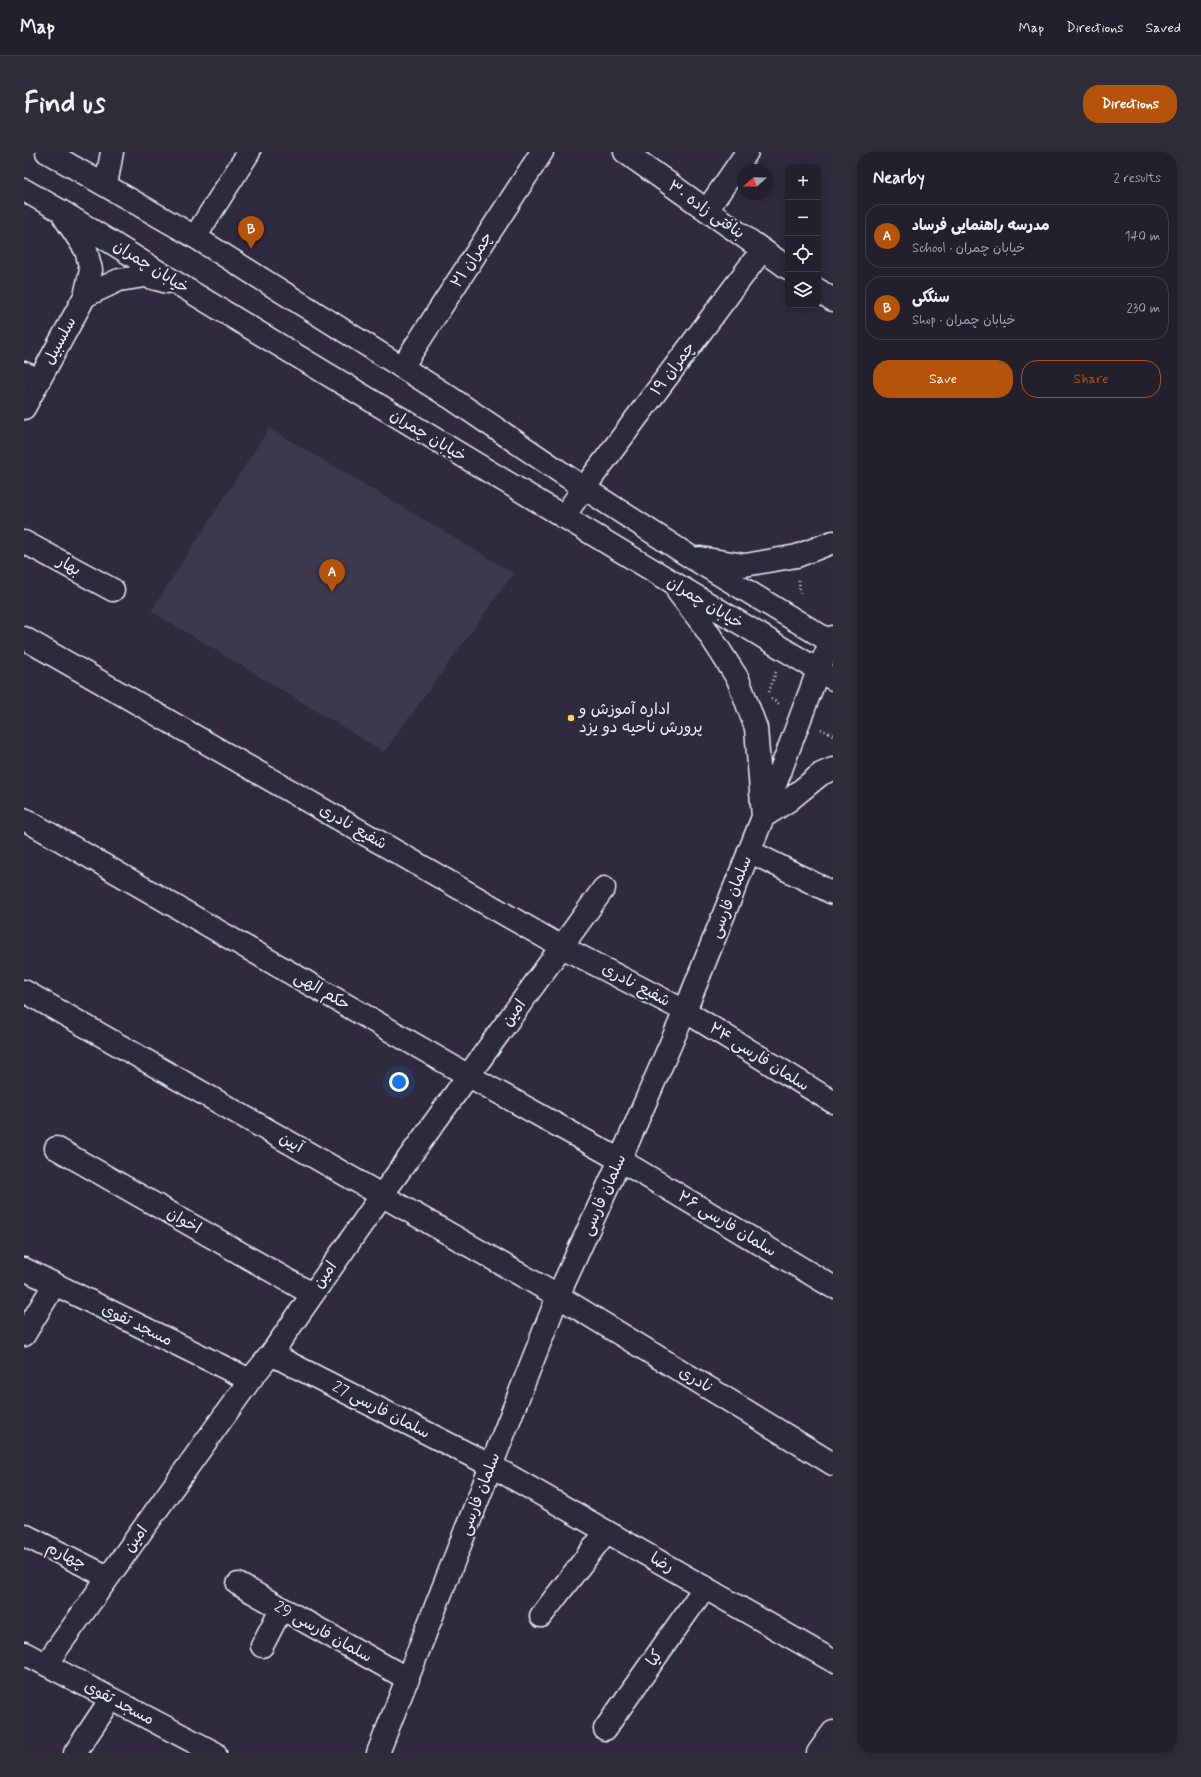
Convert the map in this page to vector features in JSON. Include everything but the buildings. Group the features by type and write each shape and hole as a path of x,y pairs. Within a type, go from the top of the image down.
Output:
{"street":[{"name":"خیابان چمران","path":"47,152 195,237 451,398 584,488 689,556 832,641"},
{"path":"106,185 112,152"},
{"path":"195,237 249,152"},
{"name":"چمران ۲۱","path":"402,367 542,152"},
{"name":"بنافتی زاده ۳۰","path":"625,152 785,266"},
{"path":"707,210 746,152"},
{"name":"خیابان چمران","path":"24,190 826,675"},
{"name":"سلسبیل","path":"24,408 32,377 85,296 91,270 86,250 61,211"},
{"name":"چمران ۱۹","path":"563,517 762,250"},
{"path":"85,296 119,280 145,276 178,284"},
{"path":"821,292 833,300"},
{"name":"بهار","path":"24,542 113,590"},
{"path":"689,556 745,565 797,556 833,542"},
{"path":"671,582 704,626 738,679 756,728 763,817 788,801 821,774 833,769"},
{"name":"شفیع نادری","path":"24,638 562,947 685,1011"},
{"name":"سلمان فارسی","path":"378,1753 490,1465 558,1296 620,1160 685,1011 763,817 826,675 832,641"},
{"name":"حکم الهی","path":"24,819 469,1076 620,1160"},
{"path":"749,851 833,893"},
{"name":"امین","path":"46,1664 250,1380 271,1354 382,1195 604,888"},
{"name":"آیین","path":"24,990 558,1296"},
{"name":"سلمان فارسی ۲۴","path":"685,1011 833,1102"},
{"name":"اخوان","path":"56,1148 312,1294"},
{"name":"سلمان فارسی ۲۶","path":"620,1160 833,1287"},
{"name":"مسجد تقوی","path":"24,1269 250,1380"},
{"path":"24,1335 54,1285"},
{"name":"نادری","path":"558,1296 833,1464"},
{"name":"سلمان فارسی 27","path":"271,1354 490,1465"},
{"name":"رضا","path":"490,1465 833,1661"},
{"path":"541,1616 606,1532"},
{"name":"چهارم","path":"24,1535 108,1577"},
{"name":"سلمان فارسی 29","path":"238,1584 408,1679"},
{"name":"کیا","path":"605,1729 705,1588"},
{"path":"262,1646 281,1609"},
{"name":"مسجد تقوی","path":"24,1653 215,1753"},
{"path":"75,1753 111,1699"},
{"path":"818,1753 833,1732"}],"path":[{"path":"797,556 800,595 806,599"}],"shaded area":[{"path":"269,428 514,573 384,752 151,611"}],"place":[{"name":"سنگکی","path":"251,249"},
{"name":"مدرسه راهنمایی فرساد","path":"332,592"},
{"name":"اداره آموزش و پرورش ناحیه دو یزد","path":"571,718"}]}
